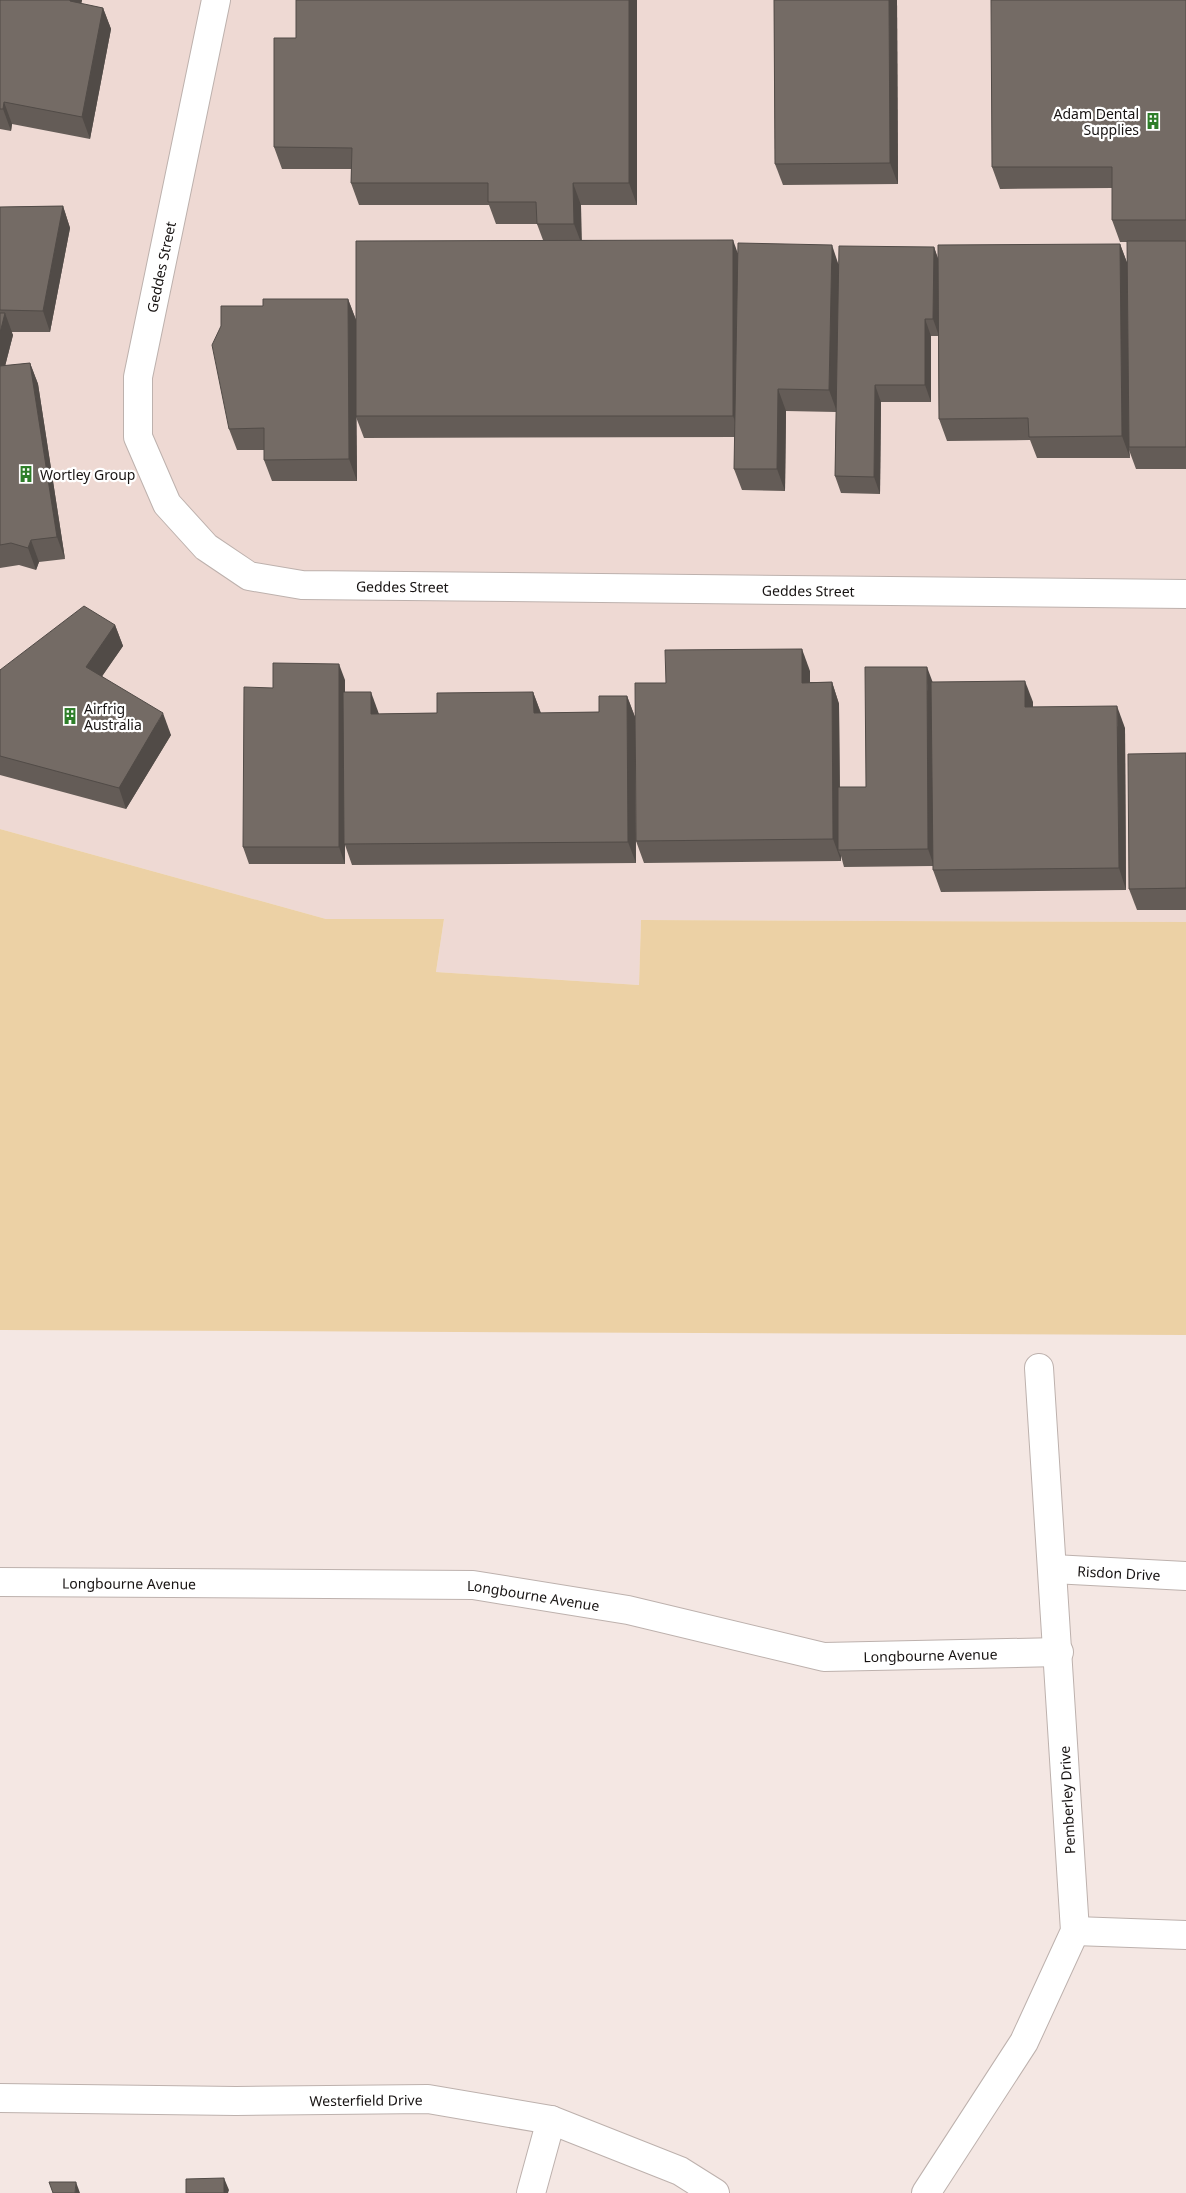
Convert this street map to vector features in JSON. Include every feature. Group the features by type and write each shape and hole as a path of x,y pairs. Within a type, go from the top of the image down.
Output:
{"street":[{"name":"Geddes Street","path":"216,0 138,377 138,437 167,504 206,547 250,576 302,585 1186,594"},
{"name":"Pemberley Drive","path":"926,2193 1024,2042 1075,1931 1059,1652 1039,1368"},
{"name":"Risdon Drive","path":"1053,1570 1186,1576"},
{"name":"Longbourne Avenue","path":"0,1582 473,1585 628,1610 824,1658 1059,1652"},
{"path":"1075,1931 1186,1935"},
{"name":"Westerfield Drive","path":"0,2098 236,2101 428,2099 551,2120 680,2171 714,2193"},
{"path":"531,2193 551,2120"}],"shaded area":[{"path":"0,0 1186,0 1186,922 641,920 639,985 436,972 444,919 326,919 0,829"},
{"path":"0,829 326,919 444,919 436,972 639,985 641,920 1186,922 1186,1335 0,1330"}],"building":[{"path":"0,0 70,0 103,8 82,117 4,102 3,109 0,109"},
{"path":"296,0 629,0 629,183 573,183 574,224 537,224 536,202 488,202 488,183 351,183 352,148 274,147 274,38 296,38"},
{"path":"774,0 889,0 890,163 775,164"},
{"path":"991,0 1186,0 1186,220 1112,220 1112,167 992,167"},
{"path":"63,206 43,311 0,310 0,207"},
{"path":"733,240 733,416 356,416 356,241"},
{"path":"1127,241 1186,241 1186,447 1129,447"},
{"path":"738,243 832,245 829,390 778,389 777,469 734,469"},
{"path":"1120,244 1122,436 1029,437 1028,418 939,419 938,245"},
{"path":"839,246 934,247 933,319 925,319 925,385 875,385 874,477 835,476"},
{"path":"263,299 348,299 349,459 264,460 264,428 229,429 212,345 221,326 221,306 263,306"},
{"path":"0,313 5,313 0,333"},
{"name":"Wortley Group","path":"30,363 57,537 31,540 28,548 11,543 0,545 0,366"},
{"name":"Airfrig Australia","path":"84,606 115,625 86,667 163,713 119,788 0,756 0,670"},
{"path":"802,649 802,683 832,682 833,839 636,841 635,683 666,683 665,650"},
{"path":"273,663 339,664 339,847 243,847 244,687 273,688"},
{"path":"865,667 927,667 928,849 838,850 838,787 866,787"},
{"path":"1025,681 1025,707 1117,706 1119,868 933,870 931,682"},
{"path":"343,692 371,692 371,714 437,713 437,693 533,692 534,713 599,712 599,696 627,696 628,842 344,844"},
{"path":"1186,753 1186,888 1129,889 1128,754"},
{"path":"224,2178 224,2193 186,2193 186,2179"},
{"path":"49,2182 76,2182 75,2193 53,2193"}],"place":[{"name":"Adam Dental Supplies","path":"1153,121"},
{"name":"Wortley Group","path":"26,474"},
{"name":"Airfrig Australia","path":"70,716"}]}
